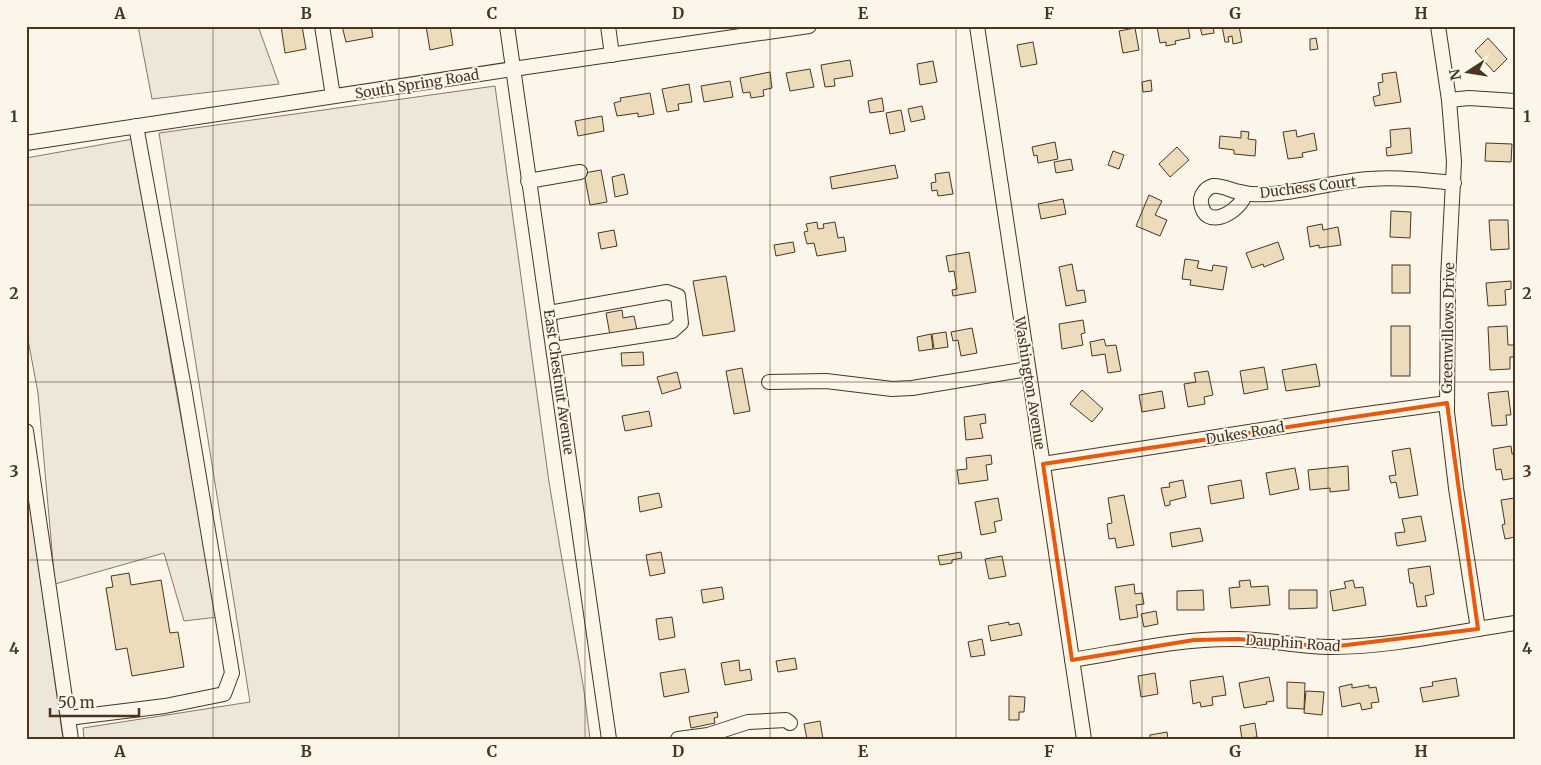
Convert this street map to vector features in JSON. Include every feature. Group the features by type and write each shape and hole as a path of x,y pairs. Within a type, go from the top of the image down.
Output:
{"street":[{"path":"322,26 333,96"},
{"name":"East Chestnut Avenue","path":"507,26 528,182 549,313 610,739"},
{"path":"608,26 612,56"},
{"name":"South Spring Road","path":"26,143 809,26"},
{"name":"Washington Avenue","path":"977,26 1084,739"},
{"name":"Greenwillows Drive","path":"1438,26 1449,100 1454,162 1448,288 1447,403 1456,488 1478,628"},
{"path":"1449,100 1469,98 1515,101"},
{"path":"68,718 165,706 224,694 232,673 182,379 136,126"},
{"path":"528,182 580,172"},
{"name":"Duchess Court","path":"1242,199 1239,206 1230,214 1218,218 1208,215 1203,211 1201,201 1204,192 1212,186 1245,193 1268,194 1371,179 1423,180 1454,183"},
{"path":"549,313 667,292 678,296 681,323 672,331 554,349"},
{"path":"769,382 826,381 892,389 912,388 1028,368"},
{"name":"Dukes Road","path":"1043,464 1447,403"},
{"path":"26,431 71,739"},
{"name":"Dauphin Road","path":"1072,660 1165,643 1194,640 1238,639 1330,647 1407,640 1515,623"},
{"path":"678,739 708,735 748,722 786,720 790,723"}],"highlighted area":[{"path":"1447,403 1478,629 1330,647 1238,639 1194,640 1072,660 1043,464"}],"shaded area":[{"path":"138,26 258,26 279,84 152,99"},
{"path":"495,86 549,482 584,691 590,739 84,739 83,728 250,702 159,133"},
{"path":"133,139 173,374 218,617 184,621 164,553 55,584 38,393 26,329 26,158"},
{"path":"26,481 28,490 63,739 26,739"}],"building":[{"path":"281,26 302,26 306,49 285,53"},
{"path":"342,26 371,26 373,37 346,42"},
{"path":"426,26 450,26 453,45 430,50"},
{"path":"1188,26 1190,38 1175,41 1176,44 1166,46 1166,42 1160,43 1157,27"},
{"path":"1200,26 1213,26 1214,33 1202,35"},
{"path":"1222,26 1239,26 1242,42 1233,44 1232,36 1228,37 1229,42 1225,42"},
{"path":"1135,28 1139,50 1123,53 1119,31"},
{"path":"1316,38 1318,49 1310,50 1310,39"},
{"path":"1488,38 1507,59 1494,72 1475,51"},
{"path":"1033,42 1037,64 1021,67 1017,45"},
{"path":"850,60 853,76 834,79 835,86 825,87 821,65"},
{"path":"933,61 937,82 920,85 917,64"},
{"path":"810,69 814,87 790,91 786,73"},
{"path":"770,72 772,88 763,90 764,96 751,98 750,92 743,93 740,78"},
{"path":"1396,72 1401,102 1375,106 1373,97 1380,95 1378,83 1383,82 1382,74"},
{"path":"1151,80 1152,91 1143,92 1142,82"},
{"path":"730,81 733,97 704,102 701,86"},
{"path":"689,84 692,102 678,104 679,110 667,112 662,89"},
{"path":"650,93 654,114 638,117 638,113 617,116 614,103 621,101 620,98"},
{"path":"882,98 884,111 870,113 868,101"},
{"path":"922,106 925,119 911,122 908,109"},
{"path":"901,110 905,131 890,134 886,113"},
{"path":"602,116 604,131 578,136 575,121"},
{"path":"1410,128 1412,153 1387,156 1386,148 1391,147 1390,130"},
{"path":"1296,130 1297,137 1314,133 1317,150 1302,153 1303,157 1288,159 1283,132"},
{"path":"1241,131 1249,132 1248,139 1256,140 1255,156 1234,154 1234,150 1219,148 1220,136 1241,138"},
{"path":"1055,142 1058,159 1038,163 1037,155 1034,156 1032,147"},
{"path":"1486,143 1512,144 1511,162 1485,161"},
{"path":"1177,147 1189,160 1170,177 1159,164"},
{"path":"1113,151 1124,155 1119,169 1108,165"},
{"path":"1071,159 1073,170 1056,173 1054,162"},
{"path":"895,165 898,178 832,189 830,177"},
{"path":"601,170 607,202 590,205 584,173"},
{"path":"949,172 953,194 938,196 937,190 932,191 931,183 936,182 935,174"},
{"path":"624,174 628,194 615,197 612,177"},
{"path":"1149,195 1162,201 1155,215 1167,220 1160,236 1136,226"},
{"path":"1063,199 1066,214 1041,219 1038,204"},
{"path":"1391,211 1411,212 1410,238 1390,237"},
{"path":"1489,220 1508,220 1509,249 1491,250"},
{"path":"817,222 818,229 824,228 823,224 835,222 838,238 844,237 846,251 817,256 814,243 807,244 804,232 808,231 806,224"},
{"path":"1322,224 1323,230 1338,227 1341,245 1319,248 1319,245 1310,247 1307,227"},
{"path":"614,230 617,246 601,249 598,233"},
{"path":"793,242 795,252 776,256 774,245"},
{"path":"1278,242 1284,259 1264,267 1263,264 1252,268 1246,253"},
{"path":"969,252 976,292 953,296 952,290 957,289 954,271 949,272 946,256"},
{"path":"1185,259 1199,261 1197,268 1212,271 1213,265 1227,267 1223,290 1190,285 1191,280 1182,279"},
{"path":"1072,264 1077,291 1084,290 1086,302 1066,306 1059,267"},
{"path":"1392,265 1410,265 1410,293 1392,293"},
{"path":"726,276 735,331 703,336 693,281"},
{"path":"1511,281 1511,289 1505,290 1506,305 1488,306 1486,283"},
{"path":"622,310 623,318 634,316 637,330 610,335 606,313"},
{"path":"1083,320 1085,333 1081,334 1083,345 1062,349 1059,324"},
{"path":"1391,326 1410,326 1410,376 1391,376"},
{"path":"1507,326 1508,345 1515,345 1515,357 1510,357 1510,369 1490,370 1488,327"},
{"path":"972,328 977,353 961,356 958,340 953,341 951,332"},
{"path":"946,332 948,347 934,349 932,334"},
{"path":"931,334 933,349 919,351 917,337"},
{"path":"1104,339 1106,346 1116,345 1121,371 1108,373 1105,354 1092,356 1090,342"},
{"path":"643,352 644,365 622,366 621,353"},
{"path":"1316,364 1320,386 1286,391 1282,370"},
{"path":"1264,367 1268,389 1244,394 1240,371"},
{"path":"742,368 750,411 734,414 726,371"},
{"path":"1208,371 1213,395 1204,397 1205,404 1188,407 1184,384 1196,382 1194,373"},
{"path":"677,372 681,388 662,394 657,377"},
{"path":"1082,390 1103,409 1092,422 1070,404"},
{"path":"1162,391 1165,408 1142,412 1139,395"},
{"path":"1508,391 1511,415 1506,415 1507,425 1492,426 1488,393"},
{"path":"649,411 652,426 625,431 622,416"},
{"path":"985,414 986,423 980,424 983,438 966,440 964,417"},
{"path":"1511,446 1512,454 1515,453 1515,478 1503,480 1501,469 1496,470 1493,449"},
{"path":"1410,448 1418,495 1399,498 1396,482 1391,483 1389,476 1396,475 1392,451"},
{"path":"991,455 992,464 986,465 988,480 959,484 957,470 967,469 966,458"},
{"path":"1348,466 1349,490 1330,492 1330,488 1310,490 1308,470"},
{"path":"1295,468 1299,489 1270,495 1266,473"},
{"path":"1183,480 1186,497 1170,501 1170,505 1165,506 1161,488 1170,487 1169,483"},
{"path":"1241,480 1244,498 1211,504 1208,486"},
{"path":"659,493 662,507 640,512 638,497"},
{"path":"1124,495 1134,545 1117,548 1115,538 1109,539 1107,524 1112,523 1108,498"},
{"path":"998,498 1002,520 994,522 996,532 981,535 975,502"},
{"path":"1515,498 1515,537 1505,539 1502,525 1505,524 1501,500"},
{"path":"1421,516 1426,541 1397,546 1395,533 1405,532 1402,519"},
{"path":"1200,528 1203,541 1172,547 1170,533"},
{"path":"661,552 665,573 650,576 646,555"},
{"path":"961,552 962,558 952,560 952,563 940,565 938,556"},
{"path":"1002,556 1006,576 989,579 985,559"},
{"path":"1430,566 1434,594 1425,596 1427,606 1417,607 1413,583 1410,583 1408,569"},
{"path":"129,573 131,585 161,580 170,633 178,632 184,667 132,676 127,648 116,650 106,588 113,587 111,576"},
{"path":"1250,580 1251,587 1268,586 1270,605 1231,608 1229,588 1240,587 1239,581"},
{"path":"1353,580 1355,588 1363,587 1366,605 1333,611 1330,591 1346,588 1344,582"},
{"path":"1134,584 1135,594 1142,593 1144,604 1136,605 1138,617 1120,620 1115,587"},
{"path":"722,587 724,599 703,603 701,590"},
{"path":"1203,590 1204,610 1177,610 1177,591"},
{"path":"1289,590 1317,590 1317,608 1289,609"},
{"path":"1156,611 1158,624 1144,627 1141,614"},
{"path":"672,617 675,637 659,640 656,619"},
{"path":"1009,622 1009,625 1019,623 1022,635 991,641 988,626"},
{"path":"982,639 985,655 971,657 968,642"},
{"path":"795,658 797,669 778,672 776,661"},
{"path":"739,660 740,671 750,669 752,680 725,685 721,663"},
{"path":"685,669 689,692 664,697 660,673"},
{"path":"1155,673 1158,694 1141,697 1138,676"},
{"path":"1223,676 1226,695 1212,697 1213,705 1201,707 1200,702 1193,704 1190,681"},
{"path":"1269,677 1274,701 1244,708 1239,683"},
{"path":"1456,678 1459,696 1423,702 1420,688 1433,686 1432,682"},
{"path":"1287,682 1305,683 1304,709 1287,708"},
{"path":"1352,684 1352,688 1369,685 1369,688 1376,687 1379,702 1371,703 1372,708 1362,710 1360,703 1342,707 1339,687"},
{"path":"1306,691 1324,692 1322,715 1304,713"},
{"path":"1009,696 1025,697 1024,712 1019,712 1019,720 1009,720"},
{"path":"717,712 718,717 714,718 715,723 691,728 689,717"},
{"path":"820,721 823,739 807,739 804,724"},
{"path":"1255,723 1257,737 1242,739 1240,726"},
{"path":"1167,732 1168,739 1150,739 1150,735"}]}
